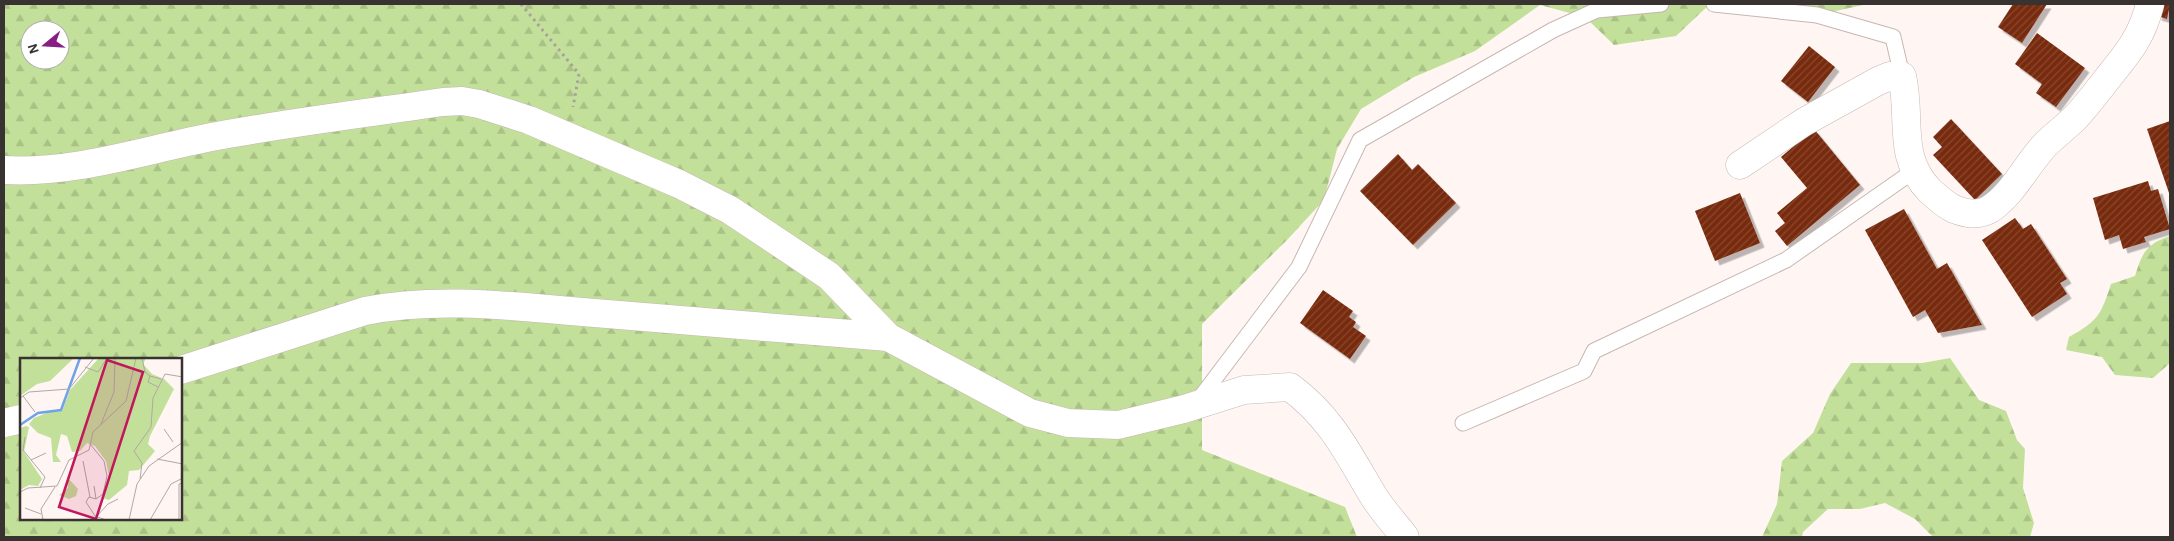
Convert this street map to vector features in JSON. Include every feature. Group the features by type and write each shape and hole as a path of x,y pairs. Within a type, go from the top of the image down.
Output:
{"street":[{"path":"1740,166 1804,122 1878,81 1890,76 1902,76 1906,94 1908,155 1919,179 1935,196 1952,208 1970,214 1982,213 1992,208 2015,184 2044,146 2091,101 2131,50 2146,21 2150,4"},
{"path":"4,170 62,168 107,162 224,135 443,102 462,101 479,104 529,120 679,184 730,210 829,276 888,337 1030,413 1068,423 1118,424 1195,405 1244,390 1290,386 1310,402 1338,435 1376,499 1405,537"},
{"path":"182,370 365,311 397,304 538,308 888,337"},
{"path":"4,423 20,419"}],"lane":[{"path":"1195,405 1299,267 1360,140 1553,30 1597,10 1661,4"},
{"path":"1714,4 1817,15 1892,36 1902,76"},
{"path":"1463,423 1584,372 1594,351 1786,260 1915,170"}],"path":[{"path":"521,4 579,74 568,137"}],"green space":[{"path":"4,4 1710,4 1676,36 1614,45 1585,17 1540,5 1475,51 1414,77 1361,109 1337,149 1324,200 1287,240 1202,324 1202,450 1345,507 1357,537 4,537"},
{"path":"1798,4 1868,4 1817,15"},
{"path":"2170,236 2170,363 2153,378 2115,375 2102,357 2066,350 2069,337 2097,316 2111,284 2135,276 2146,250 2155,242"},
{"path":"1950,358 1979,400 2006,411 2017,440 2025,449 2023,488 2034,523 2030,537 1933,537 1915,519 1885,503 1860,509 1828,509 1803,532 1802,537 1762,537 1777,504 1782,461 1813,433 1830,394 1851,363 1922,363"}],"building":[{"path":"2013,4 2047,4 2022,43 1998,27"},
{"path":"2161,4 2170,4 2167,19 2157,16"},
{"path":"2037,33 2085,68 2056,107 2036,93 2042,84 2015,64"},
{"path":"1809,46 1835,67 1808,102 1781,81"},
{"path":"1951,119 2002,174 1975,200 1933,155 1942,147 1933,137"},
{"path":"2170,121 2170,193 2169,193 2147,129"},
{"path":"1814,129 1860,185 1787,246 1775,231 1785,223 1777,213 1807,188 1781,157"},
{"path":"1398,154 1412,170 1418,164 1456,203 1413,245 1360,191"},
{"path":"2148,181 2151,191 2158,189 2170,229 2144,237 2146,242 2123,249 2119,235 2105,240 2093,198"},
{"path":"1740,193 1760,243 1715,261 1695,211"},
{"path":"1904,209 1937,269 1947,263 1982,325 1938,333 1925,310 1913,317 1865,230"},
{"path":"2015,218 2023,229 2031,224 2067,279 2060,283 2067,294 2032,317 1982,240"},
{"path":"1323,290 1353,311 1349,317 1356,322 1353,327 1366,336 1350,359 1300,323"}]}
